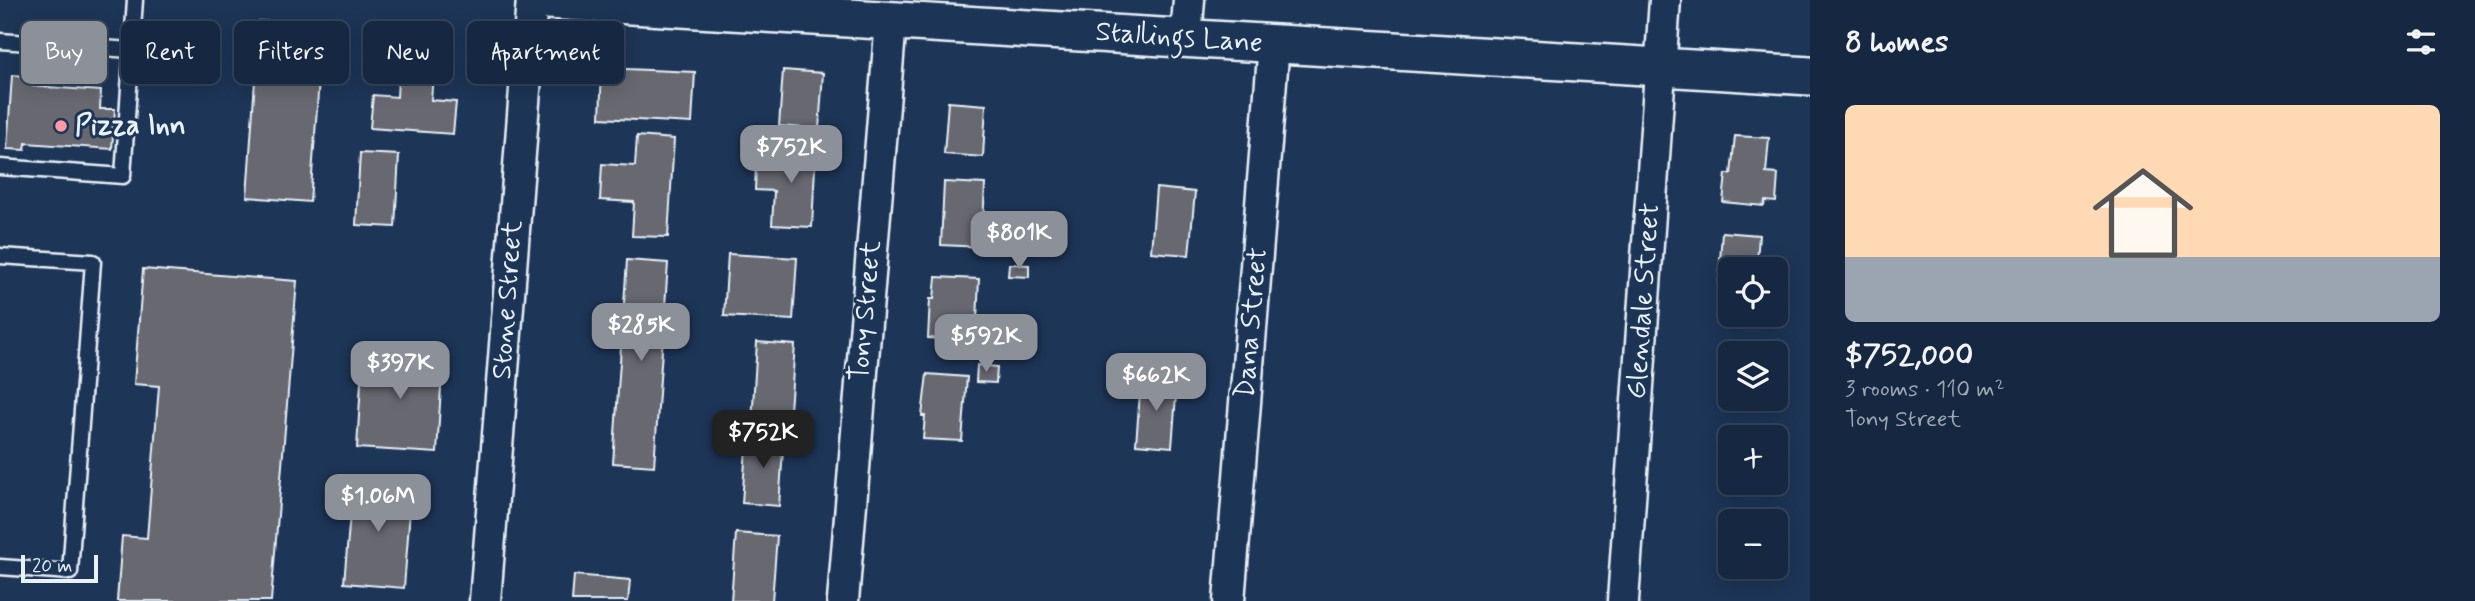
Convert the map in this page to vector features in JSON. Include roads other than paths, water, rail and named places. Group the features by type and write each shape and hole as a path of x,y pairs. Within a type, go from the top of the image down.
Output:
{"street":[{"name":"Stone Street","path":"485,601 532,0"},
{"name":"Stallings Lane","path":"548,0 910,15 1186,38 1810,76"},
{"path":"1186,38 1189,0"},
{"name":"Glendale Street","path":"1623,601 1665,0"},
{"name":"Tony Street","path":"843,601 910,15"},
{"name":"Dana Street","path":"1229,601 1275,44"}],"lane":[{"path":"133,21 135,0"},
{"path":"0,41 121,49"},
{"path":"0,167 123,176 129,84"},
{"path":"0,256 93,262 69,572 0,567"}],"place":[{"name":"Pizza Inn","path":"61,126"}]}
